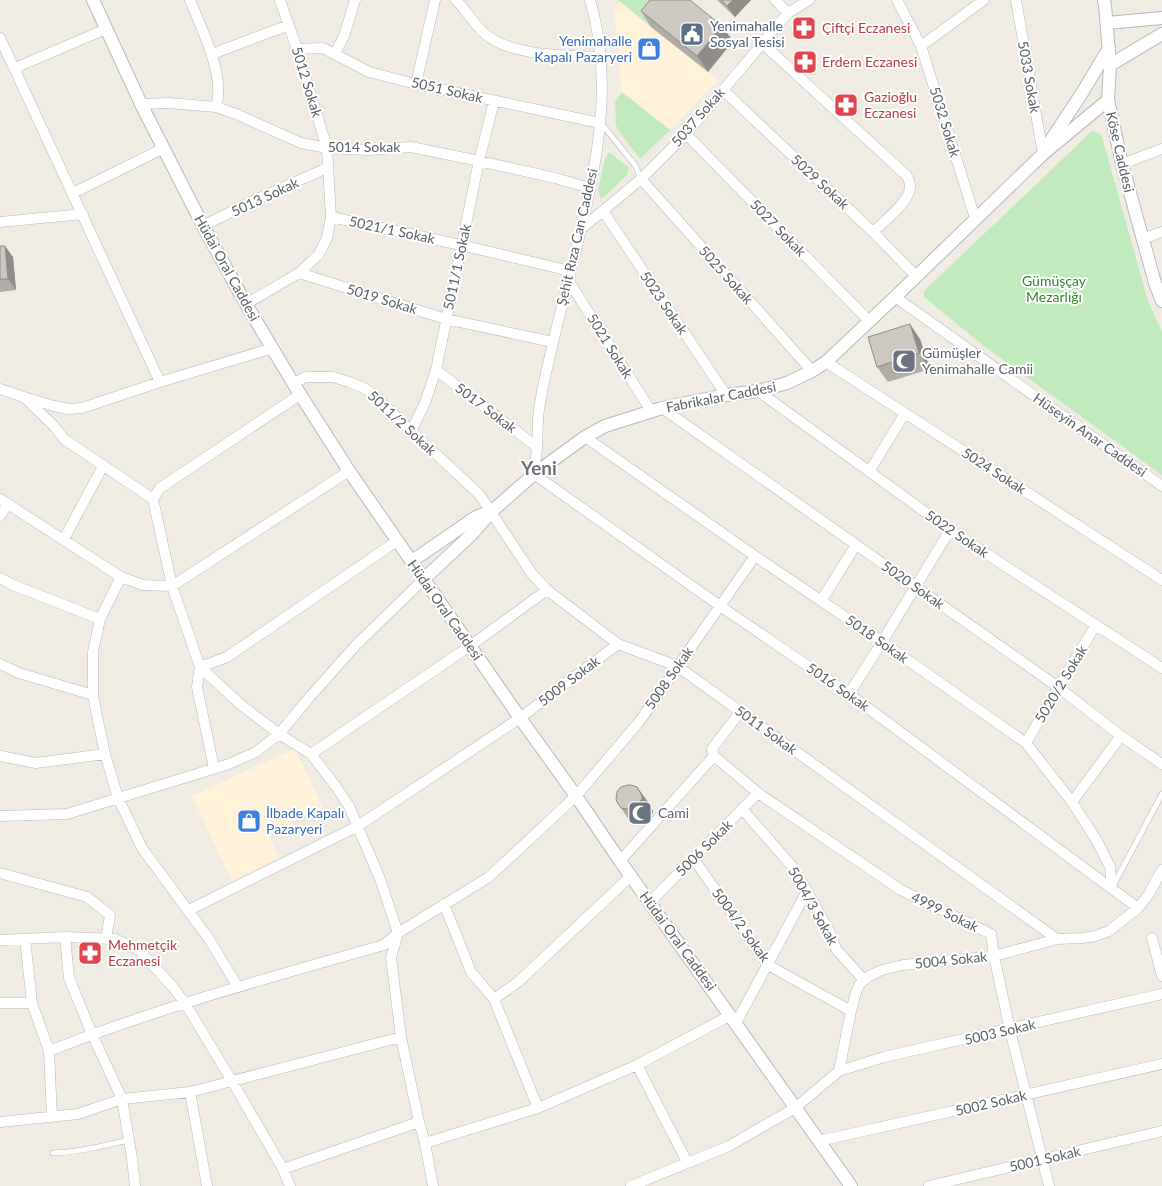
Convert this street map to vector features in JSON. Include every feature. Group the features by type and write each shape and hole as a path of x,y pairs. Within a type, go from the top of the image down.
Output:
{"street":[{"name":"Hüdai Oral Caddesi","path":"93,0 141,104 203,226 293,383 349,471 620,861 851,1186"},
{"path":"190,0 212,54 219,94 216,107"},
{"name":"5012 Sokak","path":"246,304 299,273 319,254 326,238 330,217 327,148 280,0"},
{"path":"335,54 344,36 355,0"},
{"path":"416,84 435,0"},
{"path":"457,0 483,32 495,41 539,53 600,57"},
{"name":"Şehit Rıza Can Caddesi","path":"534,474 540,406 553,342 590,188 600,123 602,87 600,57 597,30 590,0"},
{"path":"775,0 788,13"},
{"name":"5037 Sokak","path":"581,229 641,179 686,134 788,13 809,0"},
{"name":"5032 Sokak","path":"897,0 921,46 975,218"},
{"path":"921,46 984,0"},
{"name":"5033 Sokak","path":"1016,0 1042,154"},
{"name":"Köse Caddesi","path":"1104,0 1110,66 1108,100 1122,164 1142,239 1162,301"},
{"path":"1106,24 1162,18"},
{"path":"212,54 289,25"},
{"path":"15,68 106,29"},
{"path":"1110,66 1162,34"},
{"path":"0,38 160,382"},
{"path":"762,43 906,175 910,187 905,200 873,232"},
{"name":"5051 Sokak","path":"297,49 323,48 369,72 416,84 600,123"},
{"name":"Fabrikalar Caddesi","path":"1042,154 1082,93 1108,48"},
{"name":"5029 Sokak","path":"722,90 873,232 916,276"},
{"name":"Fabrikalar Caddesi","path":"424,579 472,534 491,512 534,474 605,426 657,410 758,391 787,383 826,362 896,297 1042,154 1108,100"},
{"name":"5011/1 Sokak","path":"411,431 425,403 436,370 479,161 494,101"},
{"name":"5014 Sokak","path":"141,104 169,102 216,107 301,143 327,148 368,150 411,146 554,178 590,188"},
{"name":"5027 Sokak","path":"686,134 869,321"},
{"path":"73,193 164,148"},
{"path":"1122,164 1162,149"},
{"name":"5013 Sokak","path":"203,226 257,199 327,168"},
{"name":"5025 Sokak","path":"641,179 812,371"},
{"name":"5023 Sokak","path":"603,211 726,396"},
{"path":"0,222 83,214"},
{"name":"5021/1 Sokak","path":"330,217 461,245 569,275"},
{"path":"1142,239 1162,232"},
{"name":"5019 Sokak","path":"299,273 446,319 553,342"},
{"name":"5021 Sokak","path":"569,275 657,410"},
{"name":"Hüseyin Anar Caddesi","path":"896,297 1162,486"},
{"path":"0,389 24,398 68,409 82,408 273,348"},
{"name":"5024 Sokak","path":"826,362 1162,580"},
{"name":"5017 Sokak","path":"436,370 537,446"},
{"name":"5011/2 Sokak","path":"293,383 306,377 320,376 333,377 364,388 373,394 479,494 491,512"},
{"name":"5022 Sokak","path":"758,391 950,530 1162,668"},
{"path":"153,499 160,488 301,394"},
{"path":"24,398 54,426 64,439 153,499 172,586 200,667 197,687 214,768"},
{"name":"5020 Sokak","path":"657,410 856,545 1058,686 1121,736 1162,764"},
{"path":"869,472 905,413"},
{"name":"5018 Sokak","path":"585,438 1026,743 1072,802 1098,840 1110,867 1112,889"},
{"path":"64,539 103,466"},
{"path":"0,516 4,501 121,577 143,585 172,586 349,471"},
{"name":"5016 Sokak","path":"534,474 720,606 849,694 1138,908"},
{"name":"Fabrikalar Caddesi","path":"412,562 476,517 491,512"},
{"name":"5011 Sokak","path":"491,512 532,574 548,590 618,644 677,666 1057,939"},
{"path":"849,694 950,530"},
{"path":"200,667 227,657 397,541"},
{"path":"821,601 856,545"},
{"name":"5008 Sokak","path":"49,1051 92,1034 185,1003 384,945 398,933 489,877 576,796 639,722 756,556"},
{"path":"121,577 100,620 93,652 93,695 105,754 118,798 142,848 189,910 238,987"},
{"path":"0,578 100,620"},
{"path":"0,816 66,814 229,764 256,752 279,734 356,645 424,579"},
{"path":"311,754 470,646 548,590"},
{"name":"5020/2 Sokak","path":"1026,743 1058,686 1096,625"},
{"name":"5009 Sokak","path":"189,910 358,826 520,718 618,644"},
{"path":"0,664 19,673 93,695"},
{"path":"200,667 240,704 279,734 311,754 349,806 358,826 380,879 398,933 391,958 401,1037 419,1122 426,1143 433,1186"},
{"path":"620,861 714,756 712,749 740,712"},
{"path":"1072,802 1121,736"},
{"path":"0,756 36,763 105,754"},
{"name":"4999 Sokak","path":"714,756 758,793 901,890 992,934 994,956 1010,1030 1049,1186"},
{"name":"5006 Sokak","path":"650,902 758,793"},
{"name":"5004/3 Sokak","path":"742,809 791,865 830,933 836,949 864,980"},
{"name":"5004/2 Sokak","path":"694,858 768,965 851,1011"},
{"name":"5004 Sokak","path":"864,980 882,970 903,965 994,956 1057,939 1095,936 1109,931 1138,908 1149,894 1162,870"},
{"path":"0,873 88,897 110,915 106,939"},
{"path":"494,999 518,982 631,876"},
{"path":"426,1143 538,1108 637,1065 734,1019 768,965 807,891"},
{"path":"444,904 471,972 494,999 538,1108"},
{"path":"65,937 69,978 122,1099 135,1186"},
{"path":"0,940 65,937 116,939 139,950 185,1003 283,1169 290,1186"},
{"path":"1152,938 1162,976"},
{"path":"25,939 32,1003 49,1051 52,1117"},
{"path":"631,1186 729,1146 794,1108 839,1071 856,992 864,980"},
{"name":"5003 Sokak","path":"839,1071 884,1058 1162,994"},
{"path":"0,1003 32,1003"},
{"path":"0,1122 78,1114 122,1099 190,1092 401,1037"},
{"name":"5002 Sokak","path":"819,1141 1162,1064"},
{"path":"637,1065 687,1162"},
{"path":"190,1092 207,1186"},
{"path":"283,1169 419,1122"},
{"name":"5001 Sokak","path":"929,1186 1162,1131"}],"lane":[{"path":"600,123 635,165 641,179"},
{"path":"1112,889 1162,794"},
{"path":"53,1153 73,1152 129,1140"}],"shaded area":[{"name":"Yenimahalle Kapalı Pazaryeri","path":"620,1 718,80 670,130 622,92 614,8"},
{"name":"İlbade Kapalı Pazaryeri","path":"295,749 323,808 268,833 279,858 232,881 192,796"}],"green space":[{"path":"618,0 673,0 651,27"},
{"path":"622,92 670,130 640,159 616,125 615,102"},
{"name":"Gümüşçay Mezarlığı","path":"1092,131 1100,133 1102,137 1148,301 1162,332 1162,475 984,346 924,297 924,291"},
{"path":"609,152 629,168 626,176 604,197 600,198 598,189 606,156"}],"building":[{"name":"Yenimahalle Sosyal Tesisi","path":"650,0 690,0 722,26 697,56 641,11"},
{"path":"721,0 733,0 727,6"},
{"path":"0,246 5,246 8,279 0,279"},
{"path":"910,324 919,353 877,367 868,337"},
{"path":"628,785 637,787 642,796 642,799 632,810 621,808 616,799 619,789"}],"place":[{"name":"Çiftçi Eczanesi","path":"804,28"},
{"name":"Yenimahalle Sosyal Tesisi","path":"692,34"},
{"name":"Yenimahalle Kapalı Pazaryeri","path":"649,49"},
{"name":"Erdem Eczanesi","path":"805,62"},
{"name":"Gazioğlu Eczanesi","path":"846,105"},
{"name":"Gümüşler Yenimahalle Camii","path":"904,361"},
{"name":"Cami","path":"640,813"},
{"name":"İlbade Kapalı Pazaryeri","path":"249,821"},
{"name":"Mehmetçik Eczanesi","path":"90,953"}],"district":[{"name":"Yeni","path":"539,468"}]}
